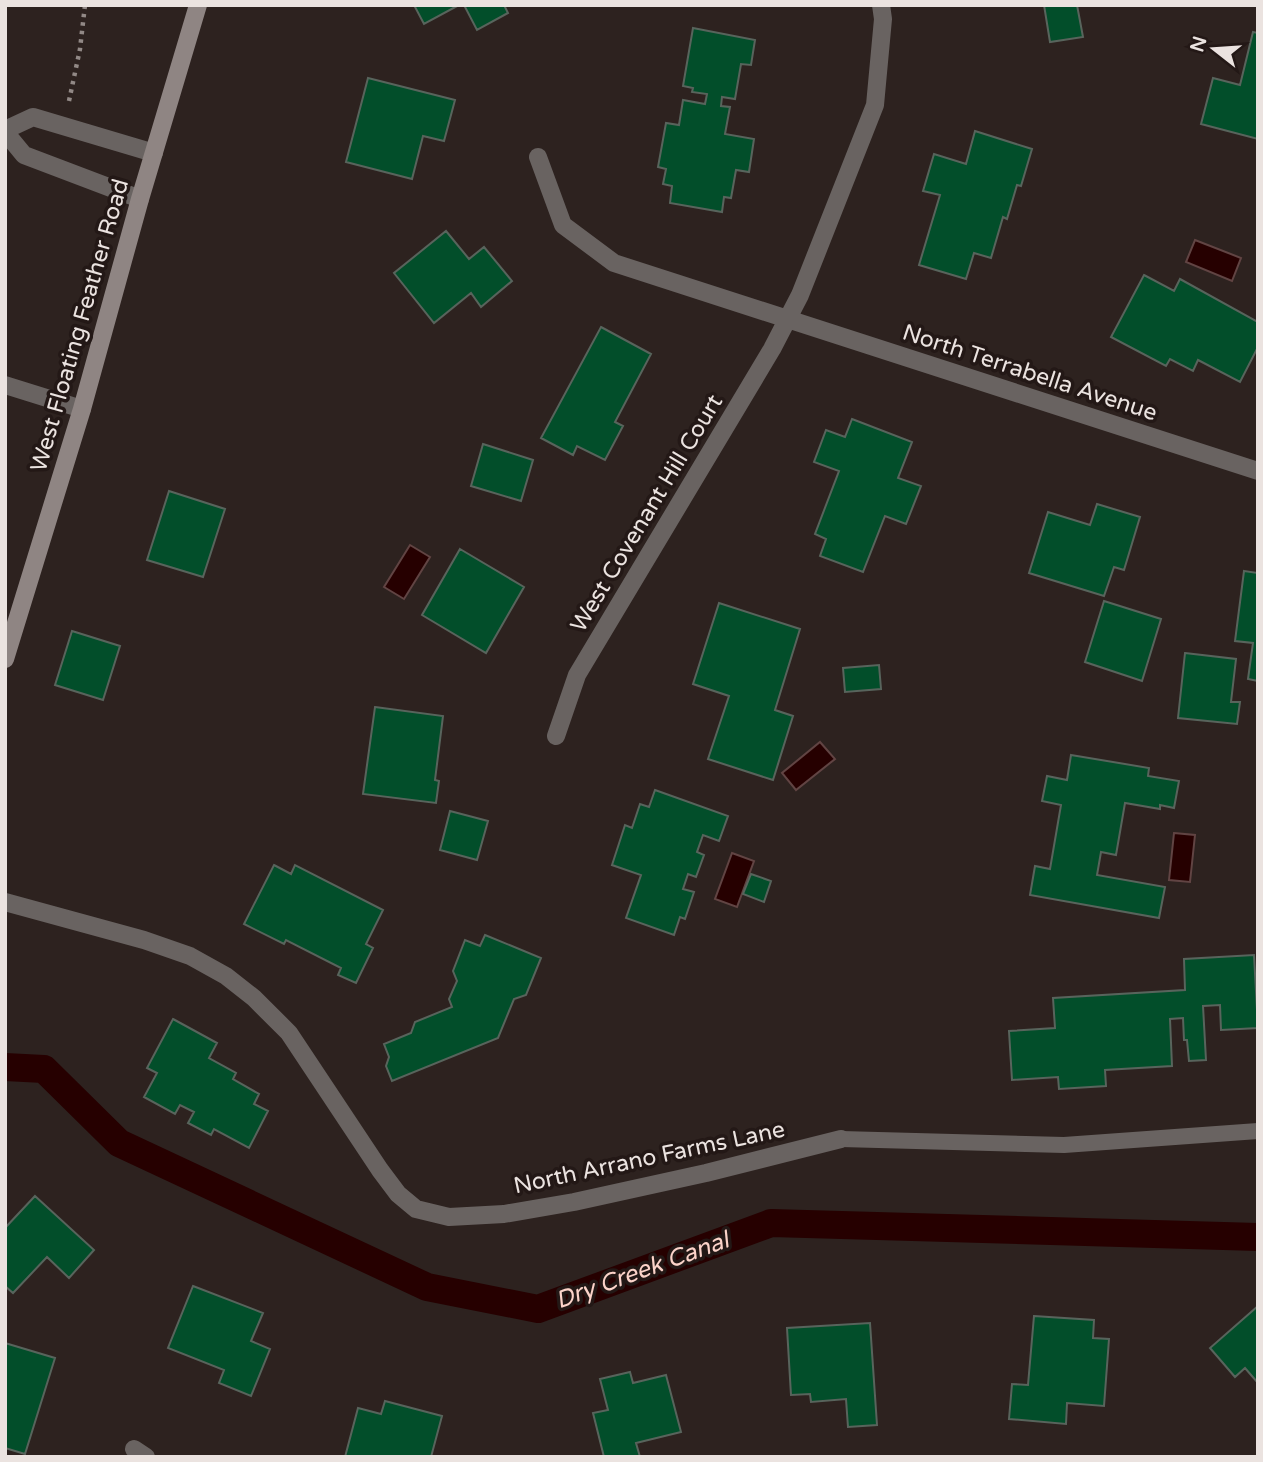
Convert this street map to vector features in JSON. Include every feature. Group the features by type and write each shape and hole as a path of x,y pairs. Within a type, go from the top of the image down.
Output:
{"main road":[{"name":"West Floating Feather Road","path":"5,659 82,409 140,199 198,5"}],"street":[{"name":"West Covenant Hill Court","path":"556,736 577,675 765,361 800,295 875,105 883,19 881,5"},
{"path":"140,199 24,155 5,131 33,117 154,153"},
{"name":"North Terrabella Avenue","path":"538,157 563,225 614,263 1258,471"},
{"path":"5,385 82,409"},
{"name":"North Arrano Farms Lane","path":"5,902 144,940 190,956 226,976 254,998 289,1033 380,1170 398,1194 416,1209 449,1217 504,1214 680,1179 841,1139"}],"lane":[{"path":"841,1139 1064,1145 1258,1131"}],"path":[{"path":"69,101 80,49 85,5"}],"shaded area":[{"path":"1195,240 1241,258 1232,281 1186,262"},
{"path":"410,545 430,557 404,599 384,587"},
{"path":"820,742 835,759 796,790 782,773"},
{"path":"1174,833 1195,835 1190,882 1169,880"},
{"path":"732,853 754,861 737,907 715,899"}],"building":[{"path":"414,5 459,5 424,24"},
{"path":"464,5 504,5 508,13 477,30"},
{"path":"1044,5 1077,5 1083,37 1050,42"},
{"path":"693,28 755,40 751,65 741,64 735,99 722,97 721,106 730,107 725,134 754,139 749,172 736,170 731,198 724,197 722,212 670,203 672,186 663,184 666,169 658,167 666,123 679,125 683,100 705,104 707,94 692,92 693,88 683,86"},
{"path":"1253,32 1258,33 1258,139 1201,124 1213,78 1240,85"},
{"path":"368,78 455,100 444,141 423,136 412,179 346,162"},
{"path":"975,131 1032,149 1007,219 1003,217 991,258 974,253 966,279 919,265 940,195 923,191 934,154 966,164"},
{"path":"446,231 469,259 484,247 512,281 481,307 471,293 434,323 394,273"},
{"path":"1144,275 1174,291 1180,279 1258,322 1258,347 1240,382 1198,360 1193,371 1170,359 1166,366 1111,337"},
{"path":"601,327 651,354 615,422 623,426 605,460 577,446 573,455 541,438"},
{"path":"852,419 912,442 898,478 921,486 906,524 885,516 863,572 820,556 826,539 815,534 839,471 814,462 826,430 845,437"},
{"path":"483,444 533,460 521,501 471,486"},
{"path":"169,491 225,509 203,577 147,560"},
{"path":"1097,504 1140,517 1124,570 1114,567 1104,596 1029,573 1048,512 1090,525"},
{"path":"460,549 524,587 486,653 422,615"},
{"path":"1244,571 1258,573 1258,681 1248,679 1253,643 1235,641"},
{"path":"1104,601 1161,619 1142,681 1085,662"},
{"path":"719,603 800,629 775,710 793,716 773,780 708,759 729,696 693,684"},
{"path":"72,631 120,646 103,700 55,685"},
{"path":"1185,653 1236,659 1231,702 1240,702 1237,724 1178,718"},
{"path":"879,665 881,689 845,692 843,668"},
{"path":"375,707 443,716 435,780 439,781 436,803 363,794"},
{"path":"1071,755 1149,768 1148,776 1179,781 1174,808 1160,805 1160,809 1125,803 1116,855 1101,852 1097,875 1165,887 1159,918 1030,895 1035,866 1050,869 1061,805 1042,801 1047,776 1067,780"},
{"path":"655,790 728,816 719,841 703,835 697,852 704,855 696,877 688,874 683,889 694,892 685,919 680,917 674,935 626,918 641,875 612,865 625,825 632,828 640,804 649,807"},
{"path":"450,811 488,821 477,860 440,850"},
{"path":"274,865 291,874 295,865 383,910 366,944 373,948 356,983 338,975 341,968 286,940 284,944 244,924"},
{"path":"751,874 771,881 764,902 743,894"},
{"path":"485,935 541,958 526,995 514,999 498,1038 392,1081 386,1066 389,1057 384,1044 411,1033 415,1022 452,1007 449,999 457,981 453,971 465,940 480,946"},
{"path":"1254,955 1258,1028 1221,1030 1220,1005 1203,1006 1206,1060 1189,1061 1183,1018 1170,1019 1172,1066 1105,1070 1106,1086 1059,1089 1058,1077 1012,1080 1009,1031 1055,1028 1053,998 1185,990 1184,959"},
{"path":"173,1019 217,1043 209,1058 236,1073 233,1079 259,1094 254,1104 268,1111 249,1148 214,1129 211,1135 188,1123 194,1112 180,1105 175,1114 144,1097 157,1073 147,1068"},
{"path":"35,1196 94,1250 69,1278 47,1257 13,1293 5,1286 5,1228"},
{"path":"193,1286 263,1313 251,1341 270,1349 251,1396 219,1383 224,1370 168,1348"},
{"path":"1258,1306 1258,1383 1245,1368 1235,1377 1210,1348"},
{"path":"1034,1316 1094,1320 1093,1338 1109,1339 1104,1406 1067,1403 1066,1424 1009,1419 1012,1384 1028,1385"},
{"path":"870,1323 877,1425 848,1427 846,1399 811,1402 810,1394 791,1395 787,1328"},
{"path":"5,1343 55,1358 25,1454 5,1448"},
{"path":"630,1372 633,1383 666,1375 681,1432 636,1443 640,1457 604,1457 593,1413 608,1410 600,1379"},
{"path":"385,1401 442,1416 431,1457 345,1457 358,1408 381,1414"}],"waterway":[{"name":"Dry Creek Canal","path":"5,1067 44,1069 119,1143 427,1287 538,1309 771,1223 1258,1237"}]}
